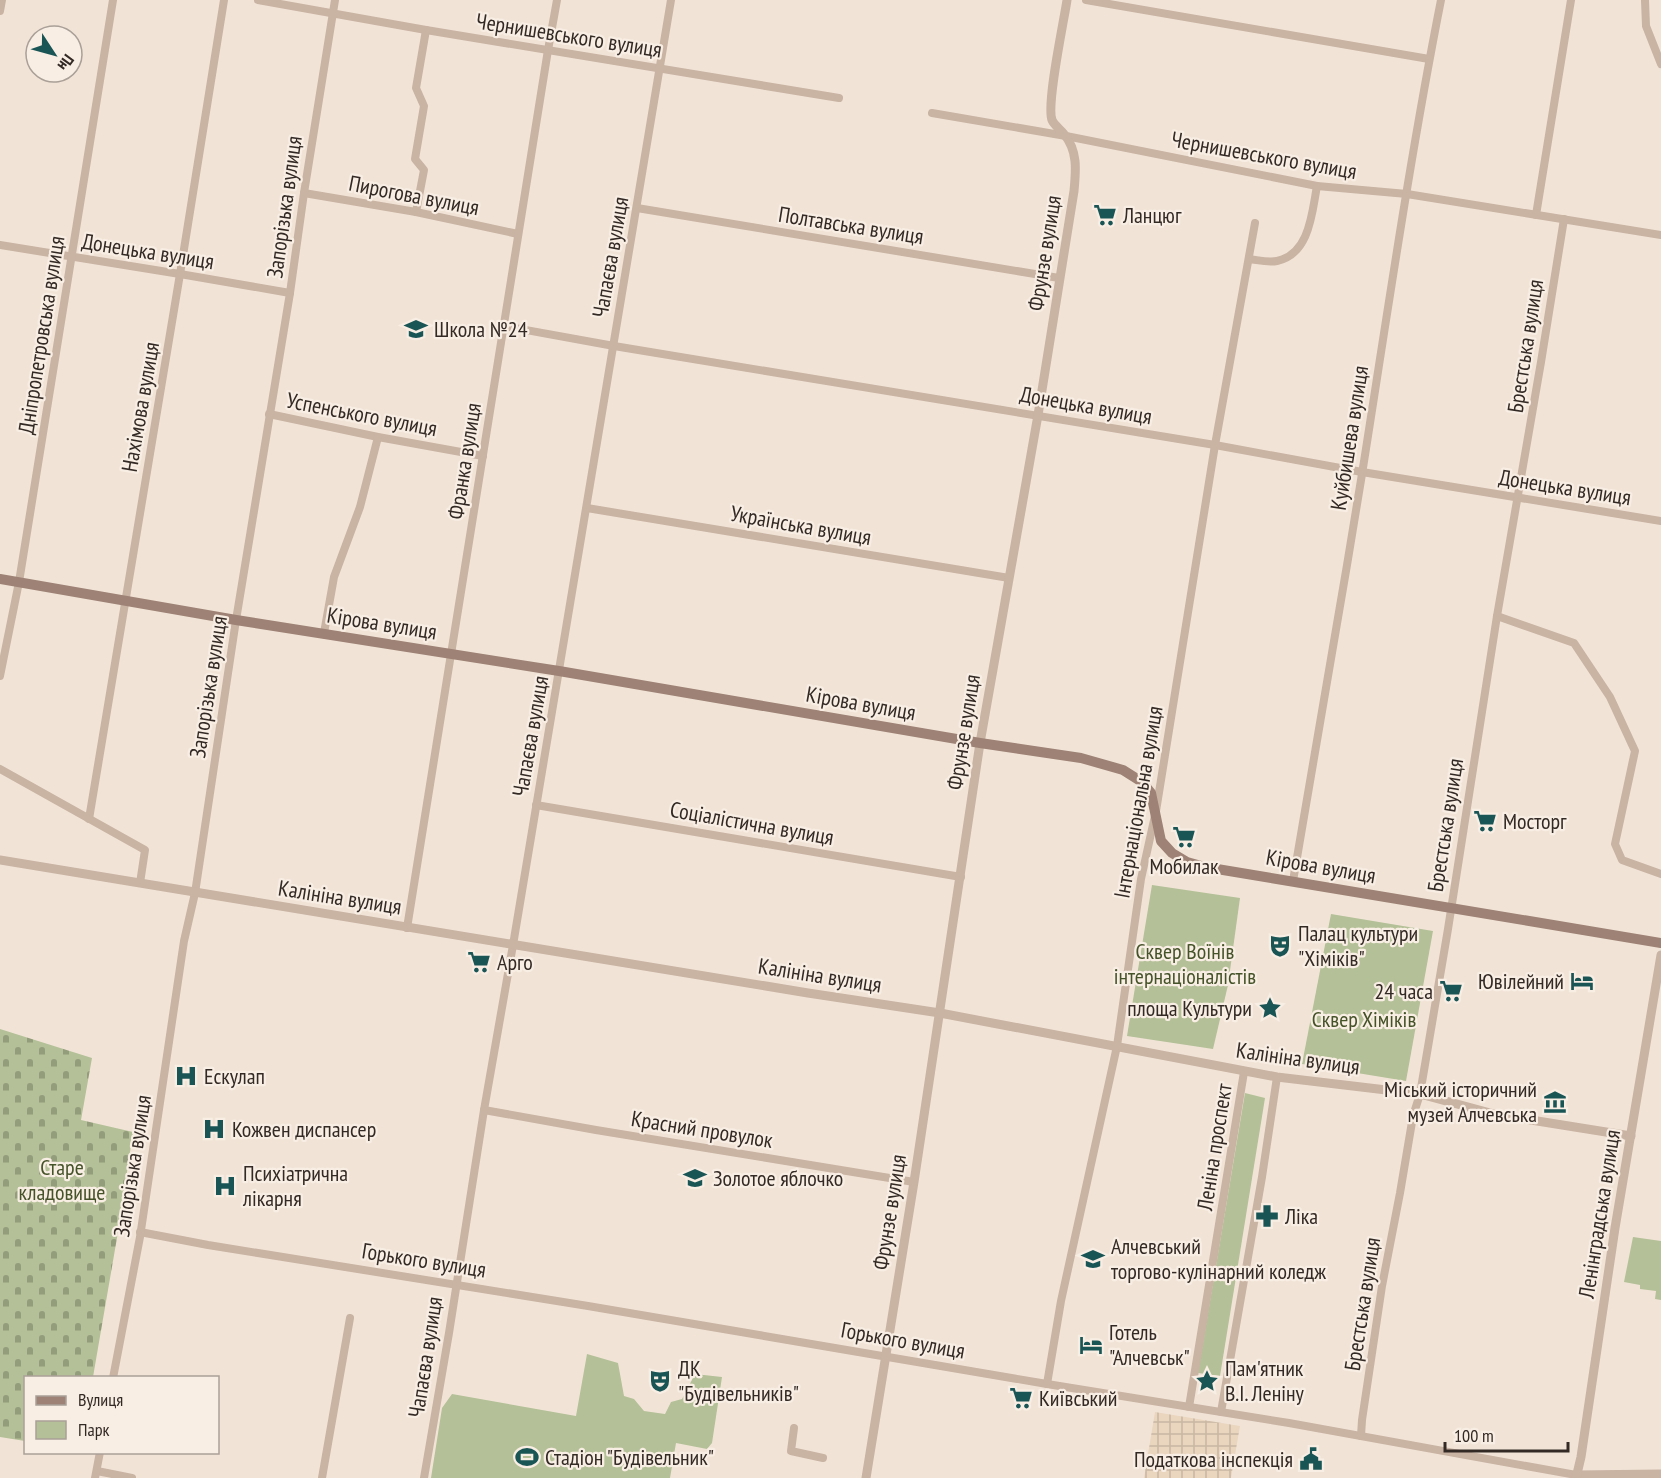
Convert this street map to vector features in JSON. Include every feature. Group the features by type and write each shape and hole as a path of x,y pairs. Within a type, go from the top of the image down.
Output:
{"main road":[{"name":"Кірова вулиця","path":"0,579 125,602 1081,758 1123,770 1142,782 1151,793 1161,841 1172,853 1187,862 1205,867 1661,943"}],"street":[{"path":"0,11 2,0"},
{"name":"Дніпропетровська вулиця","path":"0,676 19,582 113,0"},
{"name":"Нахімова вулиця","path":"89,819 224,0"},
{"name":"Чернишевського вулиця","path":"258,0 839,98"},
{"name":"Запорізька вулиця","path":"113,1376 140,1232 184,941 195,893 335,0"},
{"name":"Франка вулиця","path":"407,928 557,0"},
{"name":"Чапаєва вулиця","path":"423,1478 671,0"},
{"name":"Фрунзе вулиця","path":"866,1478 914,1182 980,743 1038,415 1076,167 1075,153 1066,136 1052,120 1050,103 1067,0"},
{"path":"1086,0 1429,59"},
{"name":"Куйбишева вулиця","path":"1293,881 1429,59 1441,0"},
{"path":"1536,215 1571,0"},
{"path":"1645,0 1646,26 1661,64"},
{"path":"416,212 424,170 415,159 424,106 416,88 426,30"},
{"name":"Чернишевського вулиця","path":"932,113 1066,136 1317,186 1407,194 1661,235"},
{"path":"1249,259 1277,261 1297,250 1310,224 1317,186"},
{"name":"Пирогова вулиця","path":"303,193 416,212 518,234"},
{"name":"Полтавська вулиця","path":"637,208 1059,278"},
{"name":"Брестська вулиця","path":"1361,1436 1382,1286 1413,1116 1420,1094 1564,219"},
{"name":"Інтернаціональна вулиця","path":"1047,1384 1061,1301 1117,1046 1141,879 1156,811 1215,445 1256,223"},
{"name":"Донецька вулиця","path":"0,245 290,293"},
{"name":"Донецька вулиця","path":"504,326 1661,521"},
{"name":"Успенського вулиця","path":"269,414 483,456"},
{"path":"324,633 334,577 360,507 378,437"},
{"name":"Українська вулиця","path":"587,508 1009,578"},
{"path":"1497,616 1574,643 1610,697 1635,751 1615,844 1622,860 1661,874"},
{"path":"0,769 145,850 140,883"},
{"name":"Соціалістична вулиця","path":"536,805 961,877"},
{"name":"Калініна вулиця","path":"0,860 940,1013 1244,1072 1420,1094 1494,1114 1631,1136"},
{"name":"Ленінградська вулиця","path":"1576,1477 1661,955"},
{"name":"Леніна проспект","path":"1189,1407 1244,1072"},
{"path":"1221,1412 1277,1077"},
{"name":"Красний провулок","path":"484,1110 914,1182"},
{"name":"Горького вулиця","path":"140,1232 1221,1412 1576,1477 1661,1474"},
{"path":"322,1478 350,1318"},
{"path":"794,1428 792,1451 823,1458"},
{"path":"100,1454 96,1474 132,1478"}],"green space":[{"name":"Сквер Воїнів інтернаціоналістів","path":"1152,885 1240,898 1228,985 1213,1049 1127,1036"},
{"name":"Сквер Хіміків","path":"1331,914 1433,931 1406,1081 1302,1064"},
{"name":"Старе кладовище","path":"0,1029 92,1058 81,1120 133,1132 93,1376 24,1376 24,1441 0,1437"},
{"path":"1245,1093 1265,1098 1220,1376 1198,1373"},
{"path":"1633,1237 1661,1241 1661,1300 1655,1299 1656,1291 1640,1289 1640,1285 1624,1282"},
{"path":"587,1354 618,1363 624,1396 634,1399 644,1411 665,1414 671,1402 682,1399 695,1374 722,1377 712,1443 707,1449 676,1443 670,1478 431,1478 442,1408 452,1394 576,1416"}],"shaded area":[{"path":"1155,1412 1240,1426 1231,1478 1144,1478"}],"place":[{"name":"Ланцюг","path":"1105,215"},
{"name":"Школа №24","path":"416,329"},
{"name":"Мосторг","path":"1485,821"},
{"name":"Мобилак","path":"1184,837"},
{"name":"Палац культури \"Хіміків\"","path":"1280,946"},
{"name":"Арго","path":"479,962"},
{"name":"Ювілейний","path":"1582,981"},
{"name":"24 часа","path":"1451,991"},
{"name":"площа Культури","path":"1270,1008"},
{"name":"Ескулап","path":"186,1076"},
{"name":"Міський історичний музей Алчевська","path":"1555,1102"},
{"name":"Кожвен диспансер","path":"214,1129"},
{"name":"Золотое яблочко","path":"695,1178"},
{"name":"Психіатрична лікарня","path":"225,1186"},
{"name":"Ліка","path":"1267,1216"},
{"name":"Алчевський торгово-кулінарний коледж","path":"1093,1259"},
{"name":"Готель \"Алчевськ\"","path":"1091,1345"},
{"name":"ДК \"Будівельників\"","path":"660,1381"},
{"name":"Пам'ятник В.I. Ленiну","path":"1207,1381"},
{"name":"Київський","path":"1021,1398"},
{"name":"Стадіон \"Будівельник\"","path":"527,1457"},
{"name":"Податкова інспекція","path":"1311,1459"}]}
